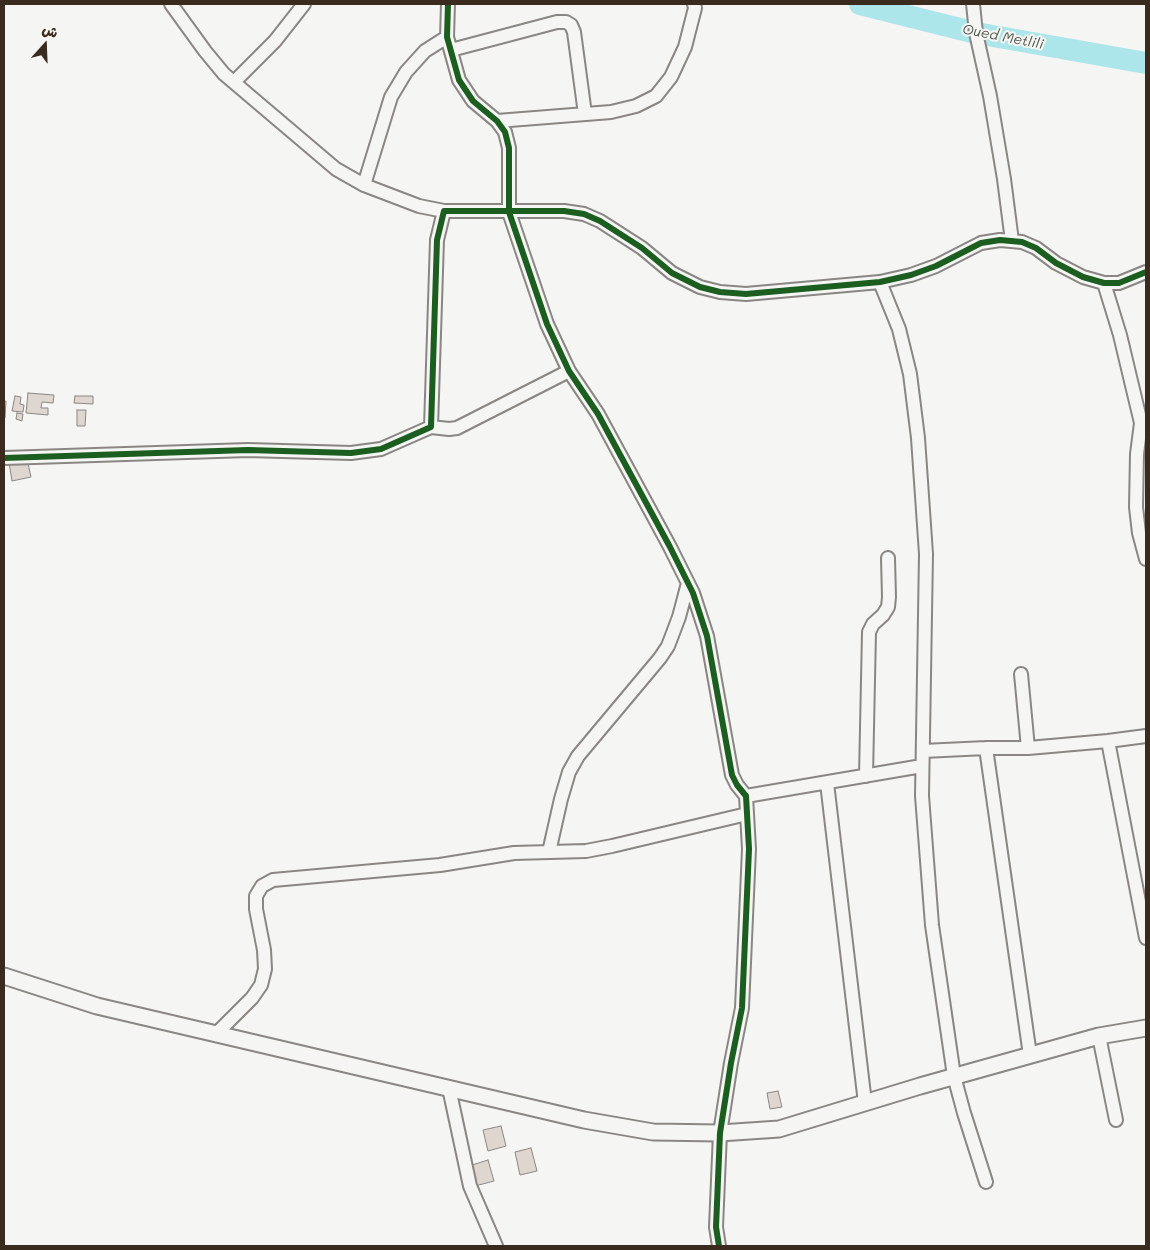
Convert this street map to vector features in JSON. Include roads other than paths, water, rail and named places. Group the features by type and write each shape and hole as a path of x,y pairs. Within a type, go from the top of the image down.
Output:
{"street":[{"path":"171,4 224,74 336,170 364,185 419,206 444,211 564,211 584,214 600,221 642,248 672,273 700,287 720,292 746,294 880,282 910,276 936,266 981,242 1000,240 1022,242 1036,248 1056,263 1083,277 1104,283 1119,283 1146,272"},
{"path":"234,82 275,41 304,4"},
{"path":"448,4 447,37 459,80 473,101 497,121 505,132 509,148 509,212 547,324 569,371 598,414 688,583 707,636 732,775 737,786 746,796 749,849 742,1008 720,1133 716,1227 719,1246"},
{"path":"497,121 611,112 636,106 656,96 671,77 685,47 695,8 694,4"},
{"path":"973,4 976,33 990,96 1004,179 1012,241"},
{"path":"451,50 557,22 566,22 571,25 574,32 585,114"},
{"path":"364,185 391,97 406,72 425,51 447,37"},
{"path":"431,426 436,240 444,211"},
{"path":"880,282 899,329 910,374 918,438 926,554 922,796 932,925 954,1076 986,1182"},
{"path":"1104,283 1120,334 1141,423 1137,454 1136,507 1139,533 1146,559"},
{"path":"4,458 248,450 351,453 381,449 431,426 449,429 457,428 569,371"},
{"path":"866,776 869,632 873,624 888,607 888,558"},
{"path":"549,852 561,799 570,772 578,756 668,646 679,617 688,583"},
{"path":"1021,674 1028,748"},
{"path":"923,751 1028,748 1108,742 1146,736"},
{"path":"1108,742 1146,938"},
{"path":"986,748 1030,1055"},
{"path":"746,796 922,766"},
{"path":"827,783 865,1103"},
{"path":"216,1034 252,998 261,985 265,969 264,950 256,909 256,896 262,886 273,880 440,865 514,853 586,851 747,814"},
{"path":"4,976 97,1006 584,1120 653,1132 720,1133 779,1129 954,1076 1099,1036 1146,1028"},
{"path":"1099,1036 1116,1120"},
{"path":"449,1088 470,1186 496,1246"}],"waterway":[{"name":"Oued Metlili","path":"860,4 976,33 1146,63"}]}
